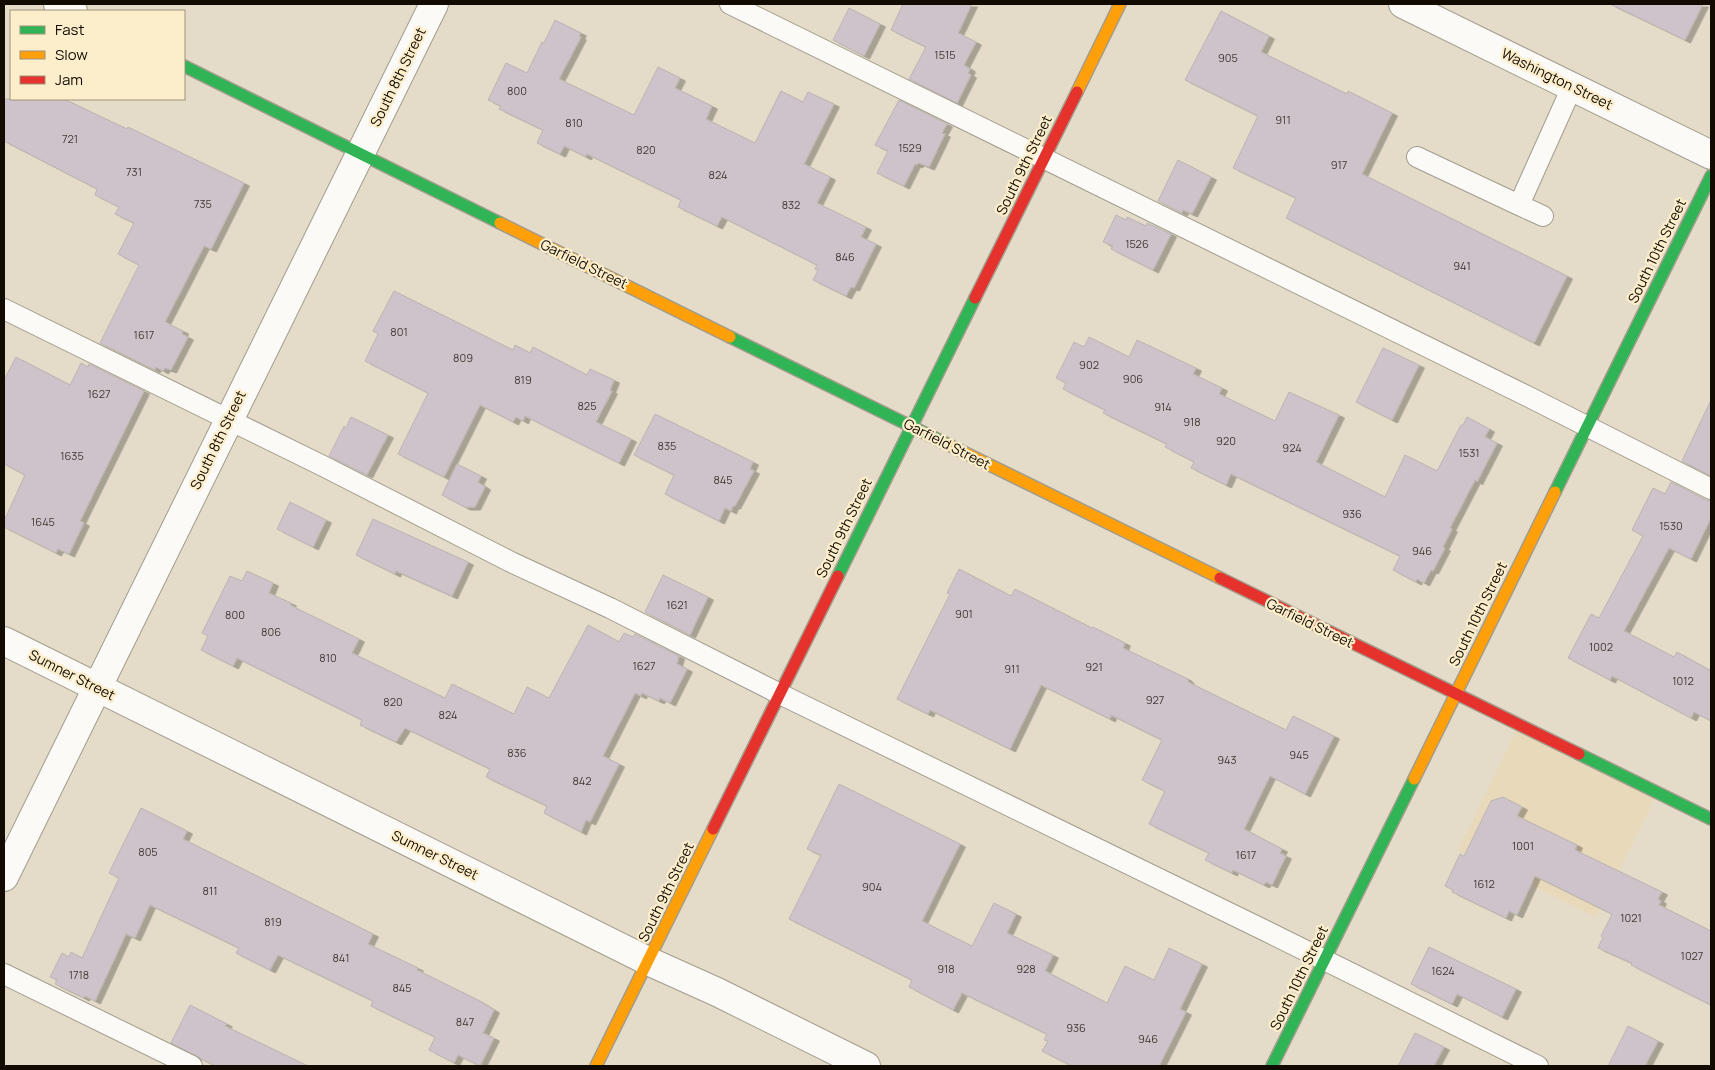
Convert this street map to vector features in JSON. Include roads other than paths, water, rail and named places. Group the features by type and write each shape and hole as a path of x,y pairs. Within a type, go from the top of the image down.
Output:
{"main road":[{"name":"South 9th Street","path":"596,1066 1120,4"},
{"name":"Garfield Street","path":"185,66 1711,819"},
{"name":"South 10th Street","path":"1272,1066 1711,176"}],"street":[{"path":"58,4 71,10"},
{"name":"South 8th Street","path":"4,877 434,4"},
{"name":"Washington Street","path":"1403,4 1711,155"},
{"name":"Sumner Street","path":"4,641 866,1066"}],"lane":[{"path":"730,4 1293,280 1711,489"},
{"path":"1519,205 1572,87"},
{"path":"1417,157 1543,216"},
{"path":"4,309 780,694 1538,1066"},
{"path":"4,974 192,1066"}]}
